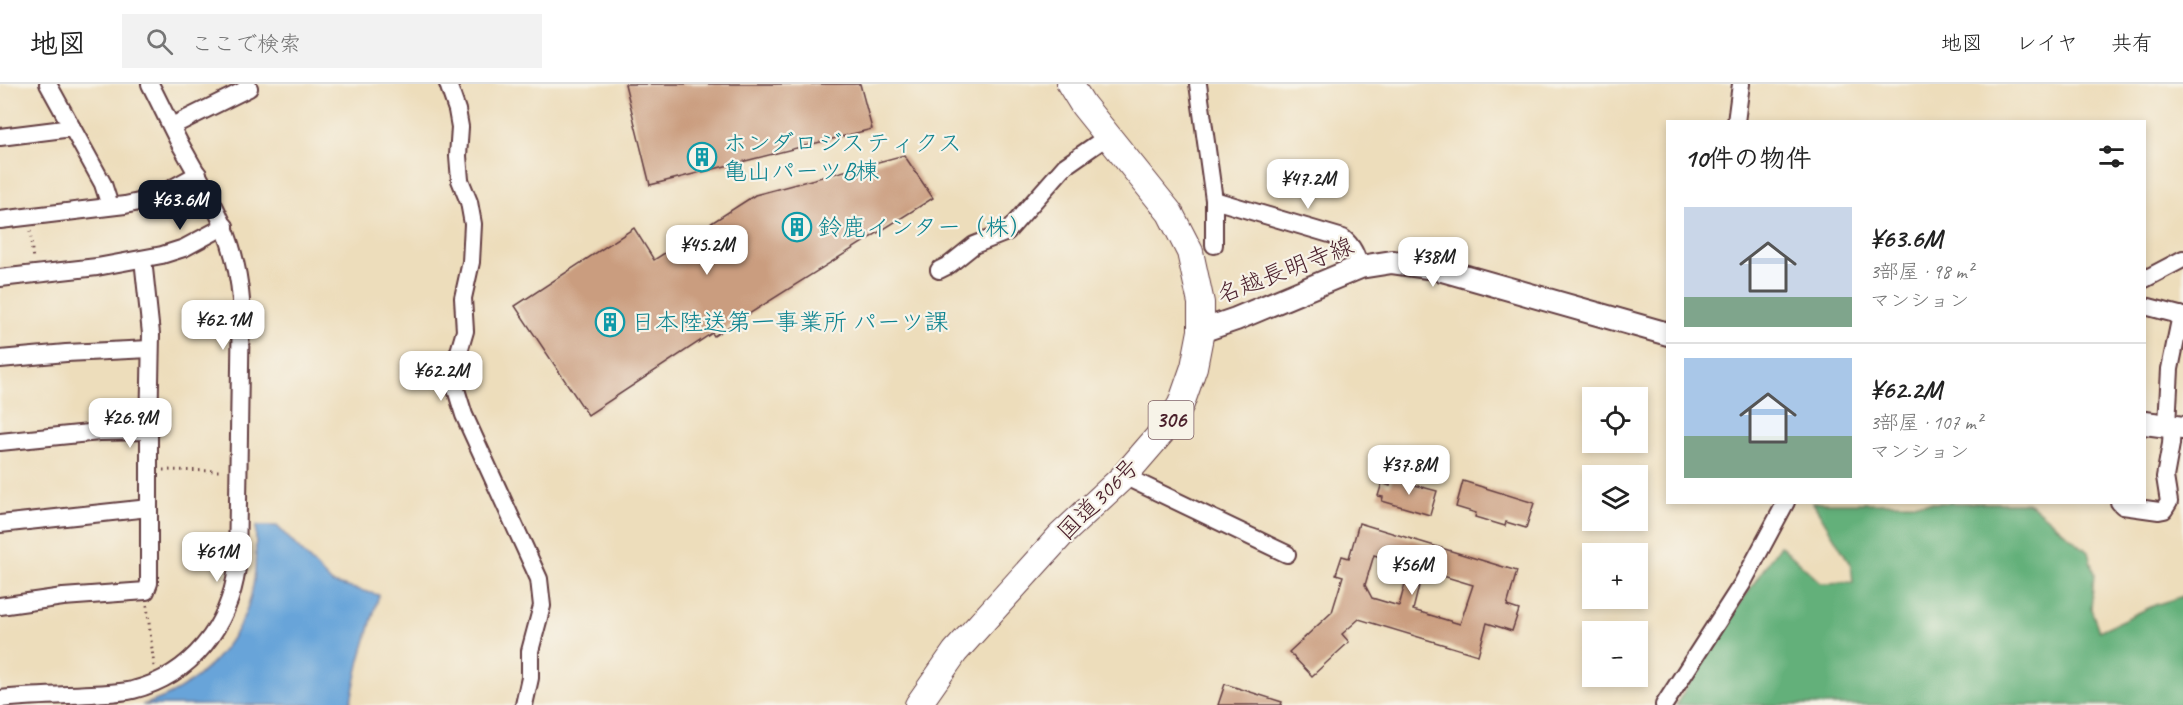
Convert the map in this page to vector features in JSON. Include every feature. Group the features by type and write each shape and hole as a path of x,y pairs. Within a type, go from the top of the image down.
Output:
{"highway":[{"name":"国道306号","path":"918,705 955,652 1061,535 1124,476 1169,424 1181,404 1194,367 1201,331 1201,303 1190,252 1170,213 1108,136 1070,84"}],"main road":[{"name":"名越長明寺線","path":"1201,331 1236,319 1360,267 1392,262 1435,267 1666,333"}],"street":[{"path":"48,84 103,184 110,206"},
{"path":"0,699 32,695 119,699 133,690 156,682 180,669 208,641 226,611 235,580 241,300 236,262 225,226 216,207 150,84"},
{"path":"172,126 249,87 247,84"},
{"path":"448,84 460,127 458,156 460,180 469,202 473,224 471,262 463,297 465,331 455,365 455,386 465,415 539,579 542,606 530,651 530,678 524,705"},
{"path":"1198,84 1214,200 1214,245"},
{"path":"1736,120 1740,84"},
{"path":"0,137 72,128"},
{"path":"939,270 974,245 1007,232 1065,166 1087,148 1108,136"},
{"path":"0,220 148,200 198,174"},
{"path":"1214,200 1342,238 1350,243 1360,267"},
{"path":"0,278 97,267 143,259 184,248 225,226"},
{"path":"0,606 63,597 146,591 149,583 151,334 143,259"},
{"path":"2146,278 2183,259"},
{"path":"2121,504 2159,512 2167,507 2169,502 2165,477 2171,444 2166,425 2170,369 2182,316 2146,306"},
{"path":"0,359 150,349"},
{"path":"0,442 88,433 149,430"},
{"path":"1124,476 1287,554"},
{"path":"1664,705 1742,584 1785,504"},
{"path":"0,524 149,508"}],"path":[{"path":"28,217 33,262"},
{"path":"149,470 228,470"},
{"path":"146,591 156,682"}],"green space":[{"path":"1814,504 2029,504 2088,552 2094,574 2091,609 2099,631 2155,605 2183,596 2183,705 1676,705 1709,649 1780,545 1821,583 1853,582 1851,565"}],"water":[{"path":"256,526 277,526 332,583 379,595 360,660 350,705 142,705 162,698 198,676 228,644 248,606 253,586"}],"building":[{"name":"ホンダロジスティクス 亀山パーツB棟","path":"625,84 860,84 872,129 650,185"},
{"path":"904,155 933,198 714,336 712,333 588,415 515,306 634,228 654,260 755,195"},
{"path":"1392,479 1437,491 1430,515 1382,501 1383,497 1378,496 1382,483 1390,486"},
{"path":"1463,481 1534,503 1526,528 1506,522 1505,526 1475,517 1476,513 1456,507"},
{"path":"1359,523 1517,571 1507,606 1519,610 1512,631 1487,623 1478,655 1359,619 1342,634 1349,642 1312,676 1289,652 1332,612 1343,576 1336,574 1342,556 1349,558","holes":["1374,555 1410,566 1399,606 1372,598 1365,585","1423,570 1473,585 1460,624 1413,610"]},
{"path":"1225,684 1282,702 1281,705 1218,705"}],"place":[{"name":"ホンダロジスティクス 亀山パーツB棟","path":"702,157"},
{"name":"鈴鹿インター（株）","path":"797,227"},
{"name":"日本陸送第一事業所 パーツ課","path":"610,322"}]}
